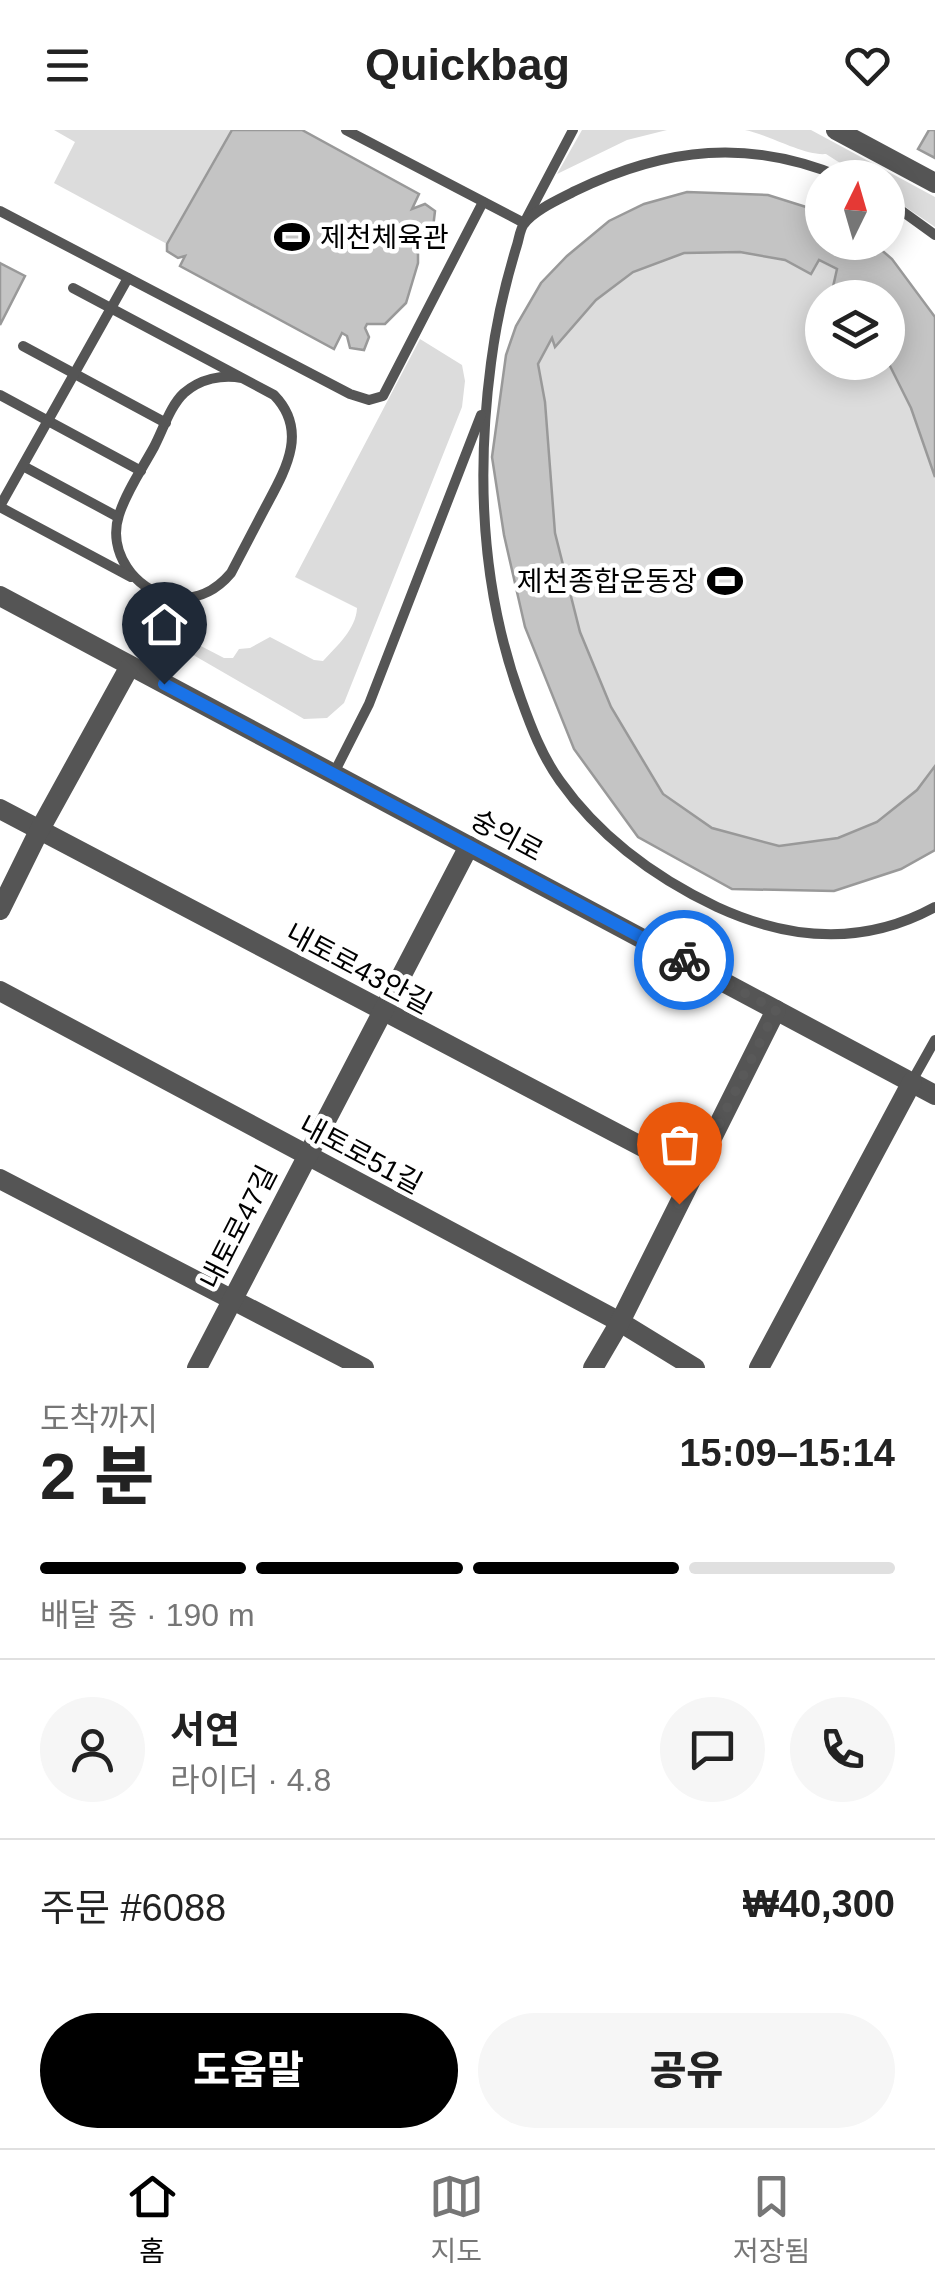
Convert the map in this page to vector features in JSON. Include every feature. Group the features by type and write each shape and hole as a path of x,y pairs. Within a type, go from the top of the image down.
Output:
{"street":[{"path":"836,130 935,183"},
{"name":"숭의로","path":"0,596 935,1095"},
{"path":"0,910 39,830 130,666"},
{"name":"내토로43안길","path":"0,810 694,1174"},
{"name":"내토로47길","path":"196,1368 469,846"},
{"name":"내토로51길","path":"0,990 620,1322 696,1368"},
{"path":"593,1368 620,1322 776,1010"},
{"path":"758,1368 912,1082"},
{"path":"0,1179 364,1368"}],"lane":[{"path":"346,130 524,223"},
{"path":"573,130 524,223 506,280 485,405 484,526 498,620 533,734 559,780 598,825 636,860 706,902 756,925 809,934 857,933 935,907"},
{"path":"524,223 556,200 593,182 681,154 737,152 805,163"},
{"path":"0,211 350,394 376,400 383,396 483,202"},
{"path":"905,213 935,235"},
{"path":"73,288 111,308 242,378 280,402 288,413 293,440 289,462 221,585 198,596 168,596 0,506 23,466 74,374 111,308 128,278"},
{"path":"23,346 166,423"},
{"path":"136,580 118,549 118,517 166,423 179,399 200,382 230,376 242,378"},
{"path":"0,395 141,471"},
{"path":"334,774 369,704 485,405"},
{"path":"23,466 118,517"},
{"path":"912,1082 935,1040"}],"shaded area":[{"path":"54,130 232,130 167,244 54,183 75,142"},
{"path":"582,130 667,130 627,140 557,174"},
{"path":"745,130 811,130 867,160 835,160"},
{"path":"905,181 935,197 935,227 905,207"},
{"name":"제천종합운동장","path":"687,192 768,195 805,207 805,260 893,260 935,317 935,850 901,869 732,889 638,837 574,749 525,627 504,535 492,457 506,355 516,326 541,283 609,221 644,204"},
{"path":"420,339 462,365 462,407 344,703 327,718 304,719 176,645 171,640 170,621 176,612 184,611 196,618 197,644 224,658 233,658 239,649 250,648 270,637 323,661 340,643 357,608 295,577"}],"building":[{"name":"제천체육관","path":"232,130 302,130 419,194 412,209 425,204 435,211 433,228 417,228 409,243 418,254 418,263 406,303 385,324 367,324 369,337 364,350 350,348 342,333 334,349 180,266 185,256 178,258 167,251 167,244"},
{"path":"929,130 935,130 935,158 918,149"},
{"path":"687,192 768,195 805,207 805,260 819,260 811,274 785,260 740,252 684,253 633,272 596,300 555,347 552,338 538,364 545,402 555,533 580,632 611,707 663,794 712,828 779,846 838,838 877,822 917,790 935,766 935,850 901,869 834,891 732,889 638,837 574,749 525,627 504,535 492,457 506,355 516,326 541,283 609,221 644,204"},
{"path":"819,260 893,260 935,317 935,477 897,380 905,380 905,280 835,280 837,269"},
{"path":"0,263 25,276 0,325"}],"way so far":[{"path":"679,1204 776,1010 684,960"}],"place":[{"name":"제천체육관","path":"292,237"},
{"name":"제천종합운동장","path":"725,581"}],"route":[{"path":"164,684 684,960"}]}
